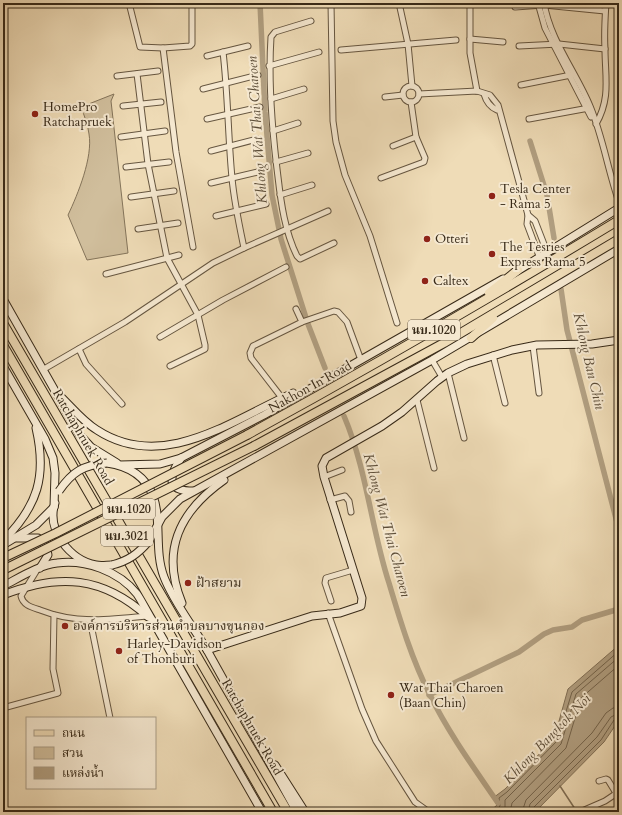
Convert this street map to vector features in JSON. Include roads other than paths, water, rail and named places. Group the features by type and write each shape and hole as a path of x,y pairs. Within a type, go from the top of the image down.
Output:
{"main road":[{"name":"Nakhon In Road","path":"120,465 160,464 181,458 264,415 323,380 361,360 518,270 619,208"},
{"name":"Nakhon In Road","path":"3,558 56,533 247,435 357,375 619,220"},
{"name":"Nakhon In Road","path":"3,570 254,446 444,343 619,239"},
{"name":"นบ.1020","path":"156,528 170,507 180,499 471,338 619,250"},
{"path":"467,311 518,270"},
{"path":"3,299 57,393 74,426 85,442 120,465 132,470 143,479 151,490 155,502 156,528 149,541 140,552 127,561 112,565 57,562 3,586"},
{"path":"471,338 507,306"},
{"name":"Ratchaphruek Road","path":"3,322 288,812"},
{"path":"207,650 301,620 328,613 340,613 361,606 362,598 324,477 322,466 326,458 402,412 448,373 493,355 533,346 576,345 619,340"},
{"name":"Ratchaphruek Road","path":"3,345 273,812"},
{"path":"3,366 34,422 45,438 53,458 55,473 54,522 59,537 73,554 96,565 130,586 137,595 262,812"},
{"path":"57,393 86,422 103,434 131,445 151,447 178,445 192,440 323,380"},
{"path":"3,540 30,508 38,489 41,468 40,448 34,422"},
{"path":"181,458 172,475 171,481 174,487 183,491 195,491"},
{"path":"3,545 17,538 36,525 54,507 59,491 68,478 81,469 93,464 107,463 120,465"},
{"path":"186,616 174,582 172,566 176,541 184,520 196,504 208,492 242,466"},
{"name":"นบ.3021","path":"156,528 159,556 164,577 207,650 297,812"},
{"path":"17,538 38,538 46,546 48,555 39,569"},
{"path":"3,595 25,587 55,581 86,583 118,595 154,623"},
{"path":"260,746 291,788 305,812"},
{"path":"241,775 247,794 257,812"}],"street":[{"path":"129,3 140,47 163,48 190,46 192,44 192,3"},
{"path":"331,3 333,120 336,142 345,175 370,236 397,323"},
{"path":"399,3 408,44 412,86"},
{"path":"470,3 470,40 477,91"},
{"path":"596,124 601,115 607,97 604,49 606,3"},
{"path":"538,4 553,44 596,124 608,158 619,202"},
{"path":"515,7 544,4 605,11"},
{"path":"544,4 559,44 574,73 588,108"},
{"path":"311,21 272,34 269,66 276,162 286,230 295,252 300,258 334,243"},
{"path":"341,50 456,40"},
{"path":"470,40 504,42"},
{"path":"519,46 559,44 604,49"},
{"path":"207,56 248,46"},
{"path":"163,48 176,152 193,247"},
{"path":"223,52 229,114 232,179 236,212 244,248"},
{"path":"269,66 319,52"},
{"path":"117,76 158,71"},
{"path":"521,85 569,76 574,73"},
{"path":"137,74 148,164 167,258 198,315 203,331 205,349 170,366"},
{"path":"203,89 258,75"},
{"path":"412,86 417,89 419,94 417,100 411,102 405,100 403,95 405,88 412,86"},
{"path":"271,99 304,89"},
{"path":"419,94 477,91 484,94 485,99 493,108 497,110 502,120 528,215 527,224 539,256"},
{"path":"385,97 403,95"},
{"path":"123,106 161,102"},
{"path":"381,178 424,162 425,158 416,137 411,102"},
{"path":"207,119 260,107"},
{"path":"529,119 588,108"},
{"path":"273,131 298,123"},
{"path":"121,137 165,131"},
{"path":"393,146 416,137"},
{"path":"211,151 257,139"},
{"path":"276,162 308,153"},
{"path":"126,167 169,162"},
{"path":"212,183 262,171"},
{"path":"280,195 312,185"},
{"path":"132,197 174,191"},
{"path":"216,216 266,204"},
{"path":"44,370 125,322 213,263 328,211"},
{"path":"528,215 535,221 547,252"},
{"path":"138,229 178,223"},
{"path":"106,274 179,255"},
{"path":"160,337 286,267"},
{"path":"296,309 303,322"},
{"path":"282,398 251,358 250,353 253,346 303,322 334,311 338,312 347,322 361,360"},
{"path":"533,346 539,393"},
{"path":"79,350 86,364 122,404"},
{"path":"493,355 505,403"},
{"path":"432,360 442,377"},
{"path":"448,373 464,438"},
{"path":"417,400 434,468"},
{"path":"324,477 342,470"},
{"path":"330,500 345,496 349,501 351,512"},
{"path":"39,569 25,587 21,596 25,604 54,615 78,620 106,621 146,616"},
{"path":"331,601 325,583 326,578 353,570"},
{"path":"328,613 362,709 376,740 415,802 429,812"},
{"path":"3,708 58,693 53,669 54,615"},
{"path":"90,620 110,717"},
{"path":"582,811 618,795 608,780 606,779 599,781"}],"water":[{"path":"619,645 619,720 604,742 535,812 489,812 497,805 493,798 505,789 554,739 568,689"}],"waterway":[{"name":"Khlong Wat Thai Charoen","path":"260,3 265,112 272,195 281,239 308,324 325,368"},
{"name":"Khlong Ban Chin","path":"530,141 547,195 554,238"},
{"name":"Khlong Ban Chin","path":"561,289 567,330 619,530"},
{"name":"Khlong Wat Thai Charoen","path":"344,416 352,436 364,478 383,562 412,654 430,695 445,723 498,803"},
{"path":"429,695 519,652 544,634 553,630 572,627 582,620 619,609"},
{"path":"560,786 577,812"}],"place":[{"name":"HomePro Ratchapruek","path":"35,114"},
{"name":"Tesla Center - Rama 5","path":"492,196"},
{"name":"Otteri","path":"427,239"},
{"name":"The Tesries Express Rama 5","path":"492,254"},
{"name":"Caltex","path":"425,281"},
{"name":"ฝ้าสยาม","path":"188,583"},
{"name":"องค์การบริหารส่วนตำบลบางขุนกอง","path":"65,626"},
{"name":"Harley-Davidson of Thonburi","path":"119,651"},
{"name":"Wat Thai Charoen (Baan Chin)","path":"391,695"}],"water label":[{"name":"Khlong Bangkok Noi","path":"547,739"}]}
